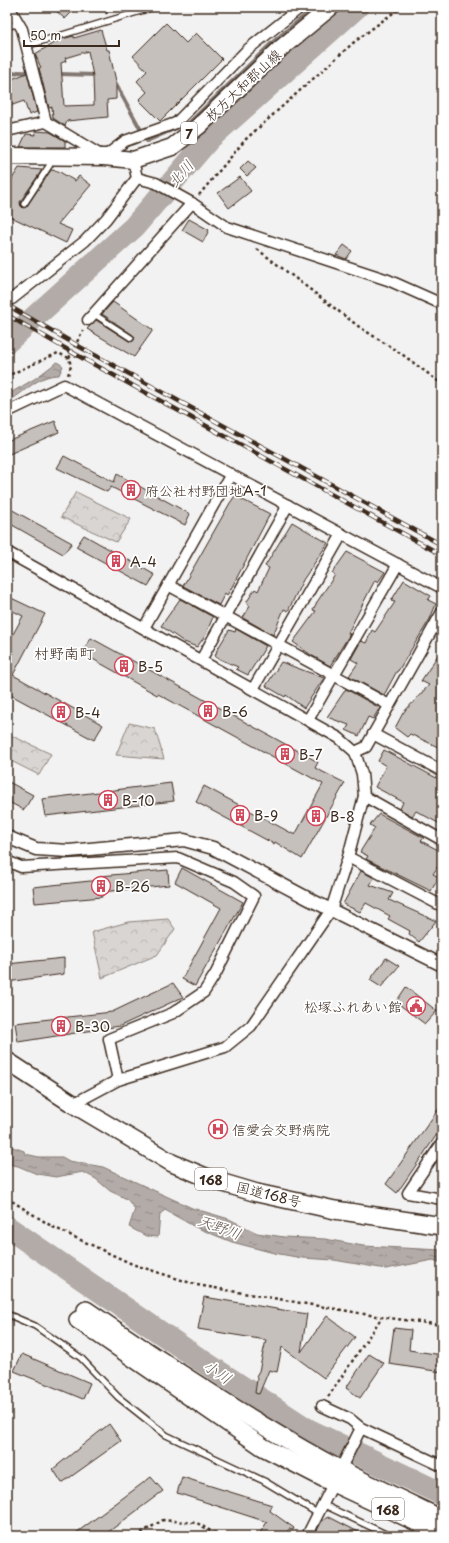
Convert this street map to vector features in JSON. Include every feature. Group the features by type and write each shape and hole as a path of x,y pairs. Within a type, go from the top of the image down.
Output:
{"highway":[{"name":"国道168号","path":"7,1061 73,1104 172,1163 213,1180 257,1193 335,1210 442,1226"},
{"name":"168","path":"82,1315 263,1447 337,1476 442,1534"},
{"path":"337,1476 442,1519"}],"main road":[{"name":"枚方大和郡山線","path":"7,156 104,157 133,160 172,147 199,126 280,49 331,7"}],"street":[{"path":"10,7 20,24 46,122"},
{"path":"7,131 46,122 104,157 125,141 176,123 247,50 301,7"},
{"path":"12,299 85,241 106,219 137,178 133,160"},
{"path":"137,178 156,183 190,202 227,227 388,280 442,304"},
{"path":"91,317 190,202"},
{"path":"7,412 64,385 442,588"},
{"path":"144,628 231,474"},
{"path":"201,660 288,505"},
{"path":"253,689 342,534"},
{"path":"7,552 339,738 355,752 362,774 364,796 348,858 331,910 251,1026 225,1048 118,1080 73,1104"},
{"path":"308,720 398,564"},
{"path":"168,585 389,705"},
{"path":"355,752 366,747 442,612"},
{"path":"373,734 441,769"},
{"path":"364,796 442,840"},
{"path":"7,837 36,849 69,851 184,840 213,848 331,910 442,965"},
{"path":"7,861 21,867 178,858 234,882 254,896 216,973 204,992 173,1013 109,1039 118,1080"},
{"path":"348,858 442,906"},
{"path":"442,1143 408,1193 442,1199"},
{"path":"322,1406 350,1419 361,1428 442,1466"},
{"path":"307,1536 317,1513 361,1428"}],"lane":[{"path":"26,46 154,7"},
{"path":"7,26 20,24"},
{"path":"24,204 55,156"},
{"path":"91,317 131,338"},
{"path":"7,1314 35,1326 81,1358 118,1397 166,1435 264,1480 317,1513"},
{"path":"322,1504 390,1536"}],"path":[{"path":"190,202 246,139 353,43 401,7"},
{"path":"252,246 358,326 403,355 442,384"},
{"path":"64,385 71,366 69,358 91,317"},
{"path":"8,374 58,353 69,358"},
{"path":"7,1198 53,1227 132,1264 182,1280 197,1284 382,1317 442,1325"},
{"path":"322,1406 382,1317"},
{"path":"136,1536 163,1520 197,1522 219,1536"}],"shaded area":[{"path":"328,1515 370,1536 311,1536 317,1522"}],"green space":[{"path":"76,492 131,519 116,542 61,517"},
{"path":"129,723 155,729 164,759 116,755"},
{"path":"10,735 51,754 39,775 7,759 7,739"},
{"path":"168,919 175,929 157,955 102,978 92,932 128,922"}],"water":[{"path":"57,362 63,366 59,375 44,378 38,381 7,402 7,395 36,378"},
{"name":"天野川","path":"7,1145 24,1151 25,1154 39,1157 62,1157 69,1161 103,1167 192,1208 229,1219 257,1233 284,1237 325,1239 363,1246 441,1250 442,1263 433,1260 386,1269 334,1260 302,1258 274,1253 232,1242 195,1227 165,1210 160,1214 158,1237 146,1236 129,1227 135,1209 127,1199 110,1191 96,1179 83,1172 56,1177 37,1174 18,1166 7,1164"}],"building":[{"path":"52,7 77,7 65,19"},
{"path":"166,23 186,43 196,33 222,59 160,121 139,100 147,92 137,81 147,71 133,56"},
{"path":"101,30 107,50 109,50 116,81 116,99 107,100 108,117 67,121 65,126 53,118 52,107 49,108 39,68 41,68 35,54 61,39 74,36 74,38","holes":["88,51 93,76 94,105 64,106 61,63 66,61 65,58"]},
{"path":"27,73 37,112 29,115 24,101 7,107 7,81"},
{"path":"35,131 50,132 65,141 65,147 20,147 26,134 36,135"},
{"path":"248,161 256,168 247,176 240,169"},
{"path":"19,168 42,170 20,202 23,208 27,206 51,170 58,171 75,181 79,176 91,185 58,224 72,230 66,243 7,215 7,180 10,182"},
{"path":"240,177 251,191 229,208 218,193"},
{"path":"189,219 209,230 203,242 182,230"},
{"path":"344,245 352,251 346,259 336,255"},
{"path":"113,302 153,330 134,357 87,329 96,320 129,341 134,340 133,335 102,314"},
{"path":"55,421 59,432 7,455 7,441"},
{"name":"府公社村野団地A-1","path":"64,456 114,482 117,474 190,514 185,525 111,487 107,492 57,468"},
{"path":"235,496 270,514 232,587 227,595 225,593 219,605 183,586"},
{"path":"7,507 72,543 63,554 7,522"},
{"path":"292,522 328,543 303,580 288,611 284,609 273,635 243,618 250,606 246,603 255,589 258,591 269,568 265,566"},
{"name":"A-4","path":"84,535 155,575 148,586 76,547"},
{"path":"347,552 385,572 378,582 375,580 348,633 350,634 330,666 293,642 316,611 313,610 317,602 335,575 332,573"},
{"path":"404,580 431,596 428,600 436,604 430,619 397,671 384,695 349,676 358,663 351,659 361,641 366,643 372,630 375,632 395,602 391,601"},
{"path":"7,596 45,614 13,675 103,725 94,740 7,693 7,645 23,616 7,608"},
{"path":"180,599 213,617 205,636 197,647 184,642 161,626"},
{"path":"236,629 266,646 248,675 236,669 238,667 215,657 217,650 229,630 235,632"},
{"path":"91,638 318,762 315,768 345,783 302,859 275,842 274,844 196,802 204,786 295,835 323,784 82,653"},
{"path":"442,649 442,740 438,747 410,734 407,737 395,728 403,713 429,685 421,681"},
{"path":"281,662 324,678 304,708 286,695 285,697 266,686"},
{"path":"346,689 379,709 373,719 368,717 359,736 346,730 349,725 327,717"},
{"path":"384,750 442,781 442,825 416,811 412,816 400,809 403,802 375,787 386,766 378,761"},
{"path":"7,781 33,795 24,810 7,801"},
{"name":"B-10","path":"171,783 174,801 45,816 42,799"},
{"path":"379,814 424,838 421,841 442,852 442,860 433,874 439,877 431,891 366,859 368,856 360,852 375,828 370,825"},
{"path":"182,868 243,902 195,986 182,979 221,908 175,882"},
{"name":"B-26","path":"168,870 169,885 102,892 102,897 35,903 33,887 100,880 100,876"},
{"path":"361,871 374,878 370,885 393,893 389,900 436,921 419,942 409,934 410,931 388,919 390,916 366,903 360,912 343,904"},
{"path":"64,958 64,974 7,982 7,964"},
{"path":"386,958 399,966 381,987 370,980"},
{"path":"173,983 183,997 120,1026 18,1042 15,1023 112,1012"},
{"name":"松塚ふれあい館","path":"406,987 437,1011 425,1024 396,1002"},
{"path":"442,1104 442,1127 397,1193 386,1184"},
{"path":"204,1297 307,1314 301,1352 327,1316 355,1337 324,1378 282,1347 277,1372 269,1370 259,1394 255,1393 256,1376 259,1371 266,1340 198,1329"},
{"path":"394,1328 411,1330 409,1350 442,1355 442,1372 389,1364"},
{"path":"22,1354 90,1383 83,1399 14,1371"},
{"path":"369,1354 384,1363 360,1398 346,1388"},
{"path":"109,1424 121,1441 62,1483 53,1469"},
{"path":"151,1477 163,1491 103,1536 72,1536"},
{"path":"182,1477 272,1505 270,1511 294,1528 293,1530 289,1529 284,1536 258,1536 267,1522 177,1493"},
{"path":"329,1517 366,1536 314,1536 322,1521"}],"waterway":[{"path":"114,81 147,141 190,122 274,41 315,7"},
{"name":"北川","path":"7,342 134,227 209,139 357,7"},
{"path":"7,76 18,72 45,73"},
{"path":"58,74 97,75"},
{"name":"小川","path":"7,1227 196,1357 308,1430 442,1494"}],"railway":[{"path":"7,305 80,347 442,545"},
{"path":"7,315 75,354 442,555"}],"place":[{"name":"府公社村野団地A-1","path":"131,490"},
{"name":"A-4","path":"116,561"},
{"name":"B-5","path":"124,666"},
{"name":"B-6","path":"208,711"},
{"name":"B-4","path":"61,712"},
{"name":"B-7","path":"285,754"},
{"name":"B-10","path":"108,800"},
{"name":"B-9","path":"240,815"},
{"name":"B-8","path":"316,816"},
{"name":"B-26","path":"101,886"},
{"name":"松塚ふれあい館","path":"416,1006"},
{"name":"B-30","path":"61,1026"},
{"name":"信愛会交野病院","path":"218,1129"}],"district":[{"name":"村野南町","path":"64,652"}]}
